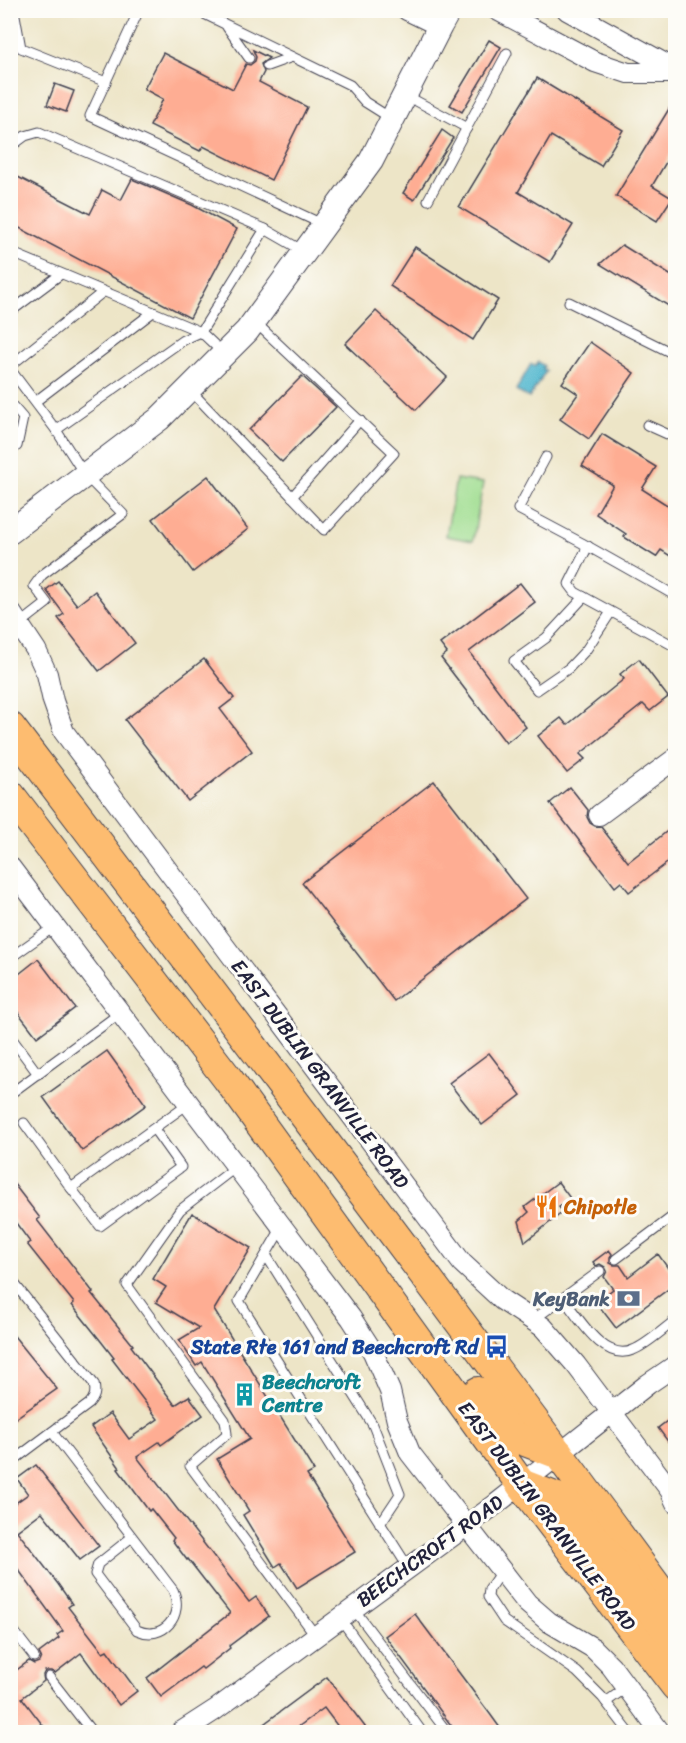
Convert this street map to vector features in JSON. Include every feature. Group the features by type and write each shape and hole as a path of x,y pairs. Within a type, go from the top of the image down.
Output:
{"main road":[{"name":"EAST DUBLIN GRANVILLE ROAD","path":"10,727 177,945 559,1454 675,1613"},
{"path":"10,773 81,849 177,945"},
{"name":"EAST DUBLIN GRANVILLE ROAD","path":"10,795 221,1070 520,1484 675,1686"},
{"path":"329,1220 417,1314 512,1436 559,1454"},
{"path":"520,1484 566,1501 675,1641"}],"street":[{"path":"10,532 159,419 254,322 371,161 445,18 407,10"},
{"path":"497,10 595,62 628,73 675,72"},
{"path":"567,10 675,72"},
{"name":"EAST DUBLIN GRANVILLE ROAD","path":"15,618 36,650 48,674 53,701 64,732 462,1263 502,1300 543,1327 576,1365 669,1490 675,1503"},
{"path":"599,815 675,758"},
{"path":"10,867 351,1318 373,1352 390,1391 397,1421 410,1453 527,1603 549,1622 593,1648 627,1687 660,1732"},
{"name":"BEECHCROFT ROAD","path":"181,1732 520,1484 675,1365"}],"lane":[{"path":"14,10 21,48 106,82"},
{"path":"139,10 90,116 324,225"},
{"path":"195,10 350,85 365,102 392,119"},
{"path":"226,25 249,58"},
{"path":"428,200 507,52"},
{"path":"267,66 292,57"},
{"path":"405,94 467,128"},
{"path":"10,147 25,136 39,132 265,229 305,252"},
{"path":"56,430 183,340 201,332 265,229"},
{"path":"10,252 201,332 224,354"},
{"path":"10,312 61,274"},
{"path":"15,618 47,603 33,586 42,575 123,514 85,476 36,401 10,368 103,292"},
{"path":"570,302 675,355"},
{"path":"36,401 153,312"},
{"path":"189,389 324,530 394,453 254,322"},
{"path":"10,403 23,418 17,446 10,451"},
{"path":"292,497 360,420"},
{"path":"647,425 675,438"},
{"path":"546,457 518,509 675,596"},
{"path":"588,546 569,584 575,592 675,647"},
{"path":"584,597 546,638 514,661 537,690 568,668 586,650 611,612"},
{"path":"10,958 55,926"},
{"path":"10,1094 120,1013"},
{"path":"10,1036 38,1074"},
{"path":"71,1188 189,1104"},
{"path":"24,1123 100,1226 181,1167 153,1129"},
{"path":"237,1167 180,1210 127,1284 225,1420 227,1434 190,1466 316,1635"},
{"path":"616,1259 675,1214"},
{"path":"282,1227 238,1301 408,1567"},
{"path":"266,1255 373,1425 400,1494 380,1524"},
{"path":"533,1320 600,1271"},
{"path":"10,1278 94,1384 96,1391 89,1404 10,1463"},
{"path":"563,1298 606,1349 616,1353 634,1350 675,1320"},
{"path":"52,1432 173,1590 178,1609 174,1618 160,1631 152,1634 137,1630 95,1574 98,1564 132,1537"},
{"path":"502,1570 489,1589 488,1597 504,1621 578,1672 606,1702 629,1732"},
{"path":"346,1613 422,1732"},
{"path":"346,1613 447,1732"},
{"path":"10,1626 34,1657"},
{"path":"50,1677 92,1732"},
{"path":"606,1702 627,1687"}],"green space":[{"path":"456,479 483,483 473,541 446,536"}],"water":[{"path":"538,362 544,366 542,369 546,371 529,398 516,390 531,364 535,366"}],"building":[{"path":"489,40 501,47 462,112 450,105"},
{"path":"253,50 269,58 261,64 264,72 259,82 307,107 271,180 203,146 200,151 150,126 163,99 144,89 163,53 233,89 246,64 250,65 255,61"},
{"path":"537,78 623,130 601,166 551,136 518,192 573,225 550,262 459,207"},
{"path":"55,84 74,91 66,112 47,105"},
{"path":"675,99 675,147 652,186 672,198 657,221 616,196"},
{"path":"442,130 453,138 414,200 403,193"},
{"path":"10,173 90,214 102,190 121,200 132,179 192,205 237,229 190,318 10,223"},
{"path":"622,245 675,278 675,310 600,264"},
{"path":"415,247 498,300 473,340 390,286"},
{"path":"376,311 447,377 416,410 345,344"},
{"path":"590,342 634,373 589,439 560,419 578,394 562,383"},
{"path":"302,376 336,407 282,462 249,430"},
{"path":"602,434 656,467 642,489 675,510 675,559 661,550 656,557 624,537 626,534 596,514 613,485 582,466"},
{"path":"208,476 248,529 193,572 153,519"},
{"path":"58,581 77,605 95,591 135,643 99,671 58,618 64,614 46,590"},
{"path":"520,583 535,602 469,652 526,727 506,743 441,658 447,653 440,644"},
{"path":"204,659 234,698 220,709 252,751 188,801 125,720"},
{"path":"639,659 668,697 650,711 643,704 580,754 585,759 567,773 538,736 561,718 567,725 624,679 620,674"},
{"path":"434,781 526,899 394,1001 302,883"},
{"path":"570,787 588,810 587,817 590,823 601,827 628,862 675,825 675,857 629,892 621,882 615,887 550,803"},
{"path":"38,959 75,1008 37,1037 10,1002 10,981"},
{"path":"107,1051 146,1105 82,1151 43,1097"},
{"path":"489,1053 521,1095 482,1125 449,1083"},
{"path":"10,1179 40,1218 37,1220 133,1345 131,1346 175,1405 189,1396 203,1415 161,1445 159,1442 137,1457 249,1602 256,1597 269,1616 203,1669 201,1667 161,1697 147,1678 230,1613 187,1560 172,1540 174,1538 151,1509 149,1511 91,1427 110,1413 129,1439 158,1419 72,1305 74,1303 27,1244 30,1242 10,1215"},
{"path":"558,1182 570,1198 559,1207 563,1212 525,1242 519,1221 529,1212 525,1207"},
{"name":"Beechcroft Centre","path":"192,1213 251,1248 214,1310 314,1471 307,1475 355,1552 297,1588 281,1563 275,1567 243,1515 249,1511 217,1459 250,1439 202,1362 196,1366 179,1340 199,1328 156,1302 166,1287 153,1279"},
{"path":"609,1250 612,1254 610,1263 620,1265 628,1277 658,1254 675,1278 675,1284 616,1328 596,1302 613,1289 604,1277 607,1271 605,1267 600,1264 596,1266 593,1262"},
{"path":"10,1331 57,1389 10,1422"},
{"path":"675,1415 675,1451 658,1428"},
{"path":"36,1465 99,1546 80,1560 42,1512 17,1531 72,1604 68,1607 103,1652 107,1650 137,1691 119,1705 81,1653 55,1673 45,1671 44,1681 22,1698 48,1732 18,1732 10,1723 10,1675 29,1661 34,1664 39,1662 41,1657 39,1653 59,1638 57,1635 63,1631 10,1558 10,1507 28,1494 17,1479"},
{"path":"415,1614 503,1732 456,1732 385,1636"},
{"path":"327,1677 369,1732 342,1732 324,1708 291,1732 253,1732"}],"place":[{"name":"Chipotle","path":"546,1207"},
{"name":"KeyBank","path":"628,1299"},
{"name":"State Rte 161 and Beechcroft Rd","path":"496,1347"},
{"name":"Beechcroft Centre","path":"244,1394"}]}
